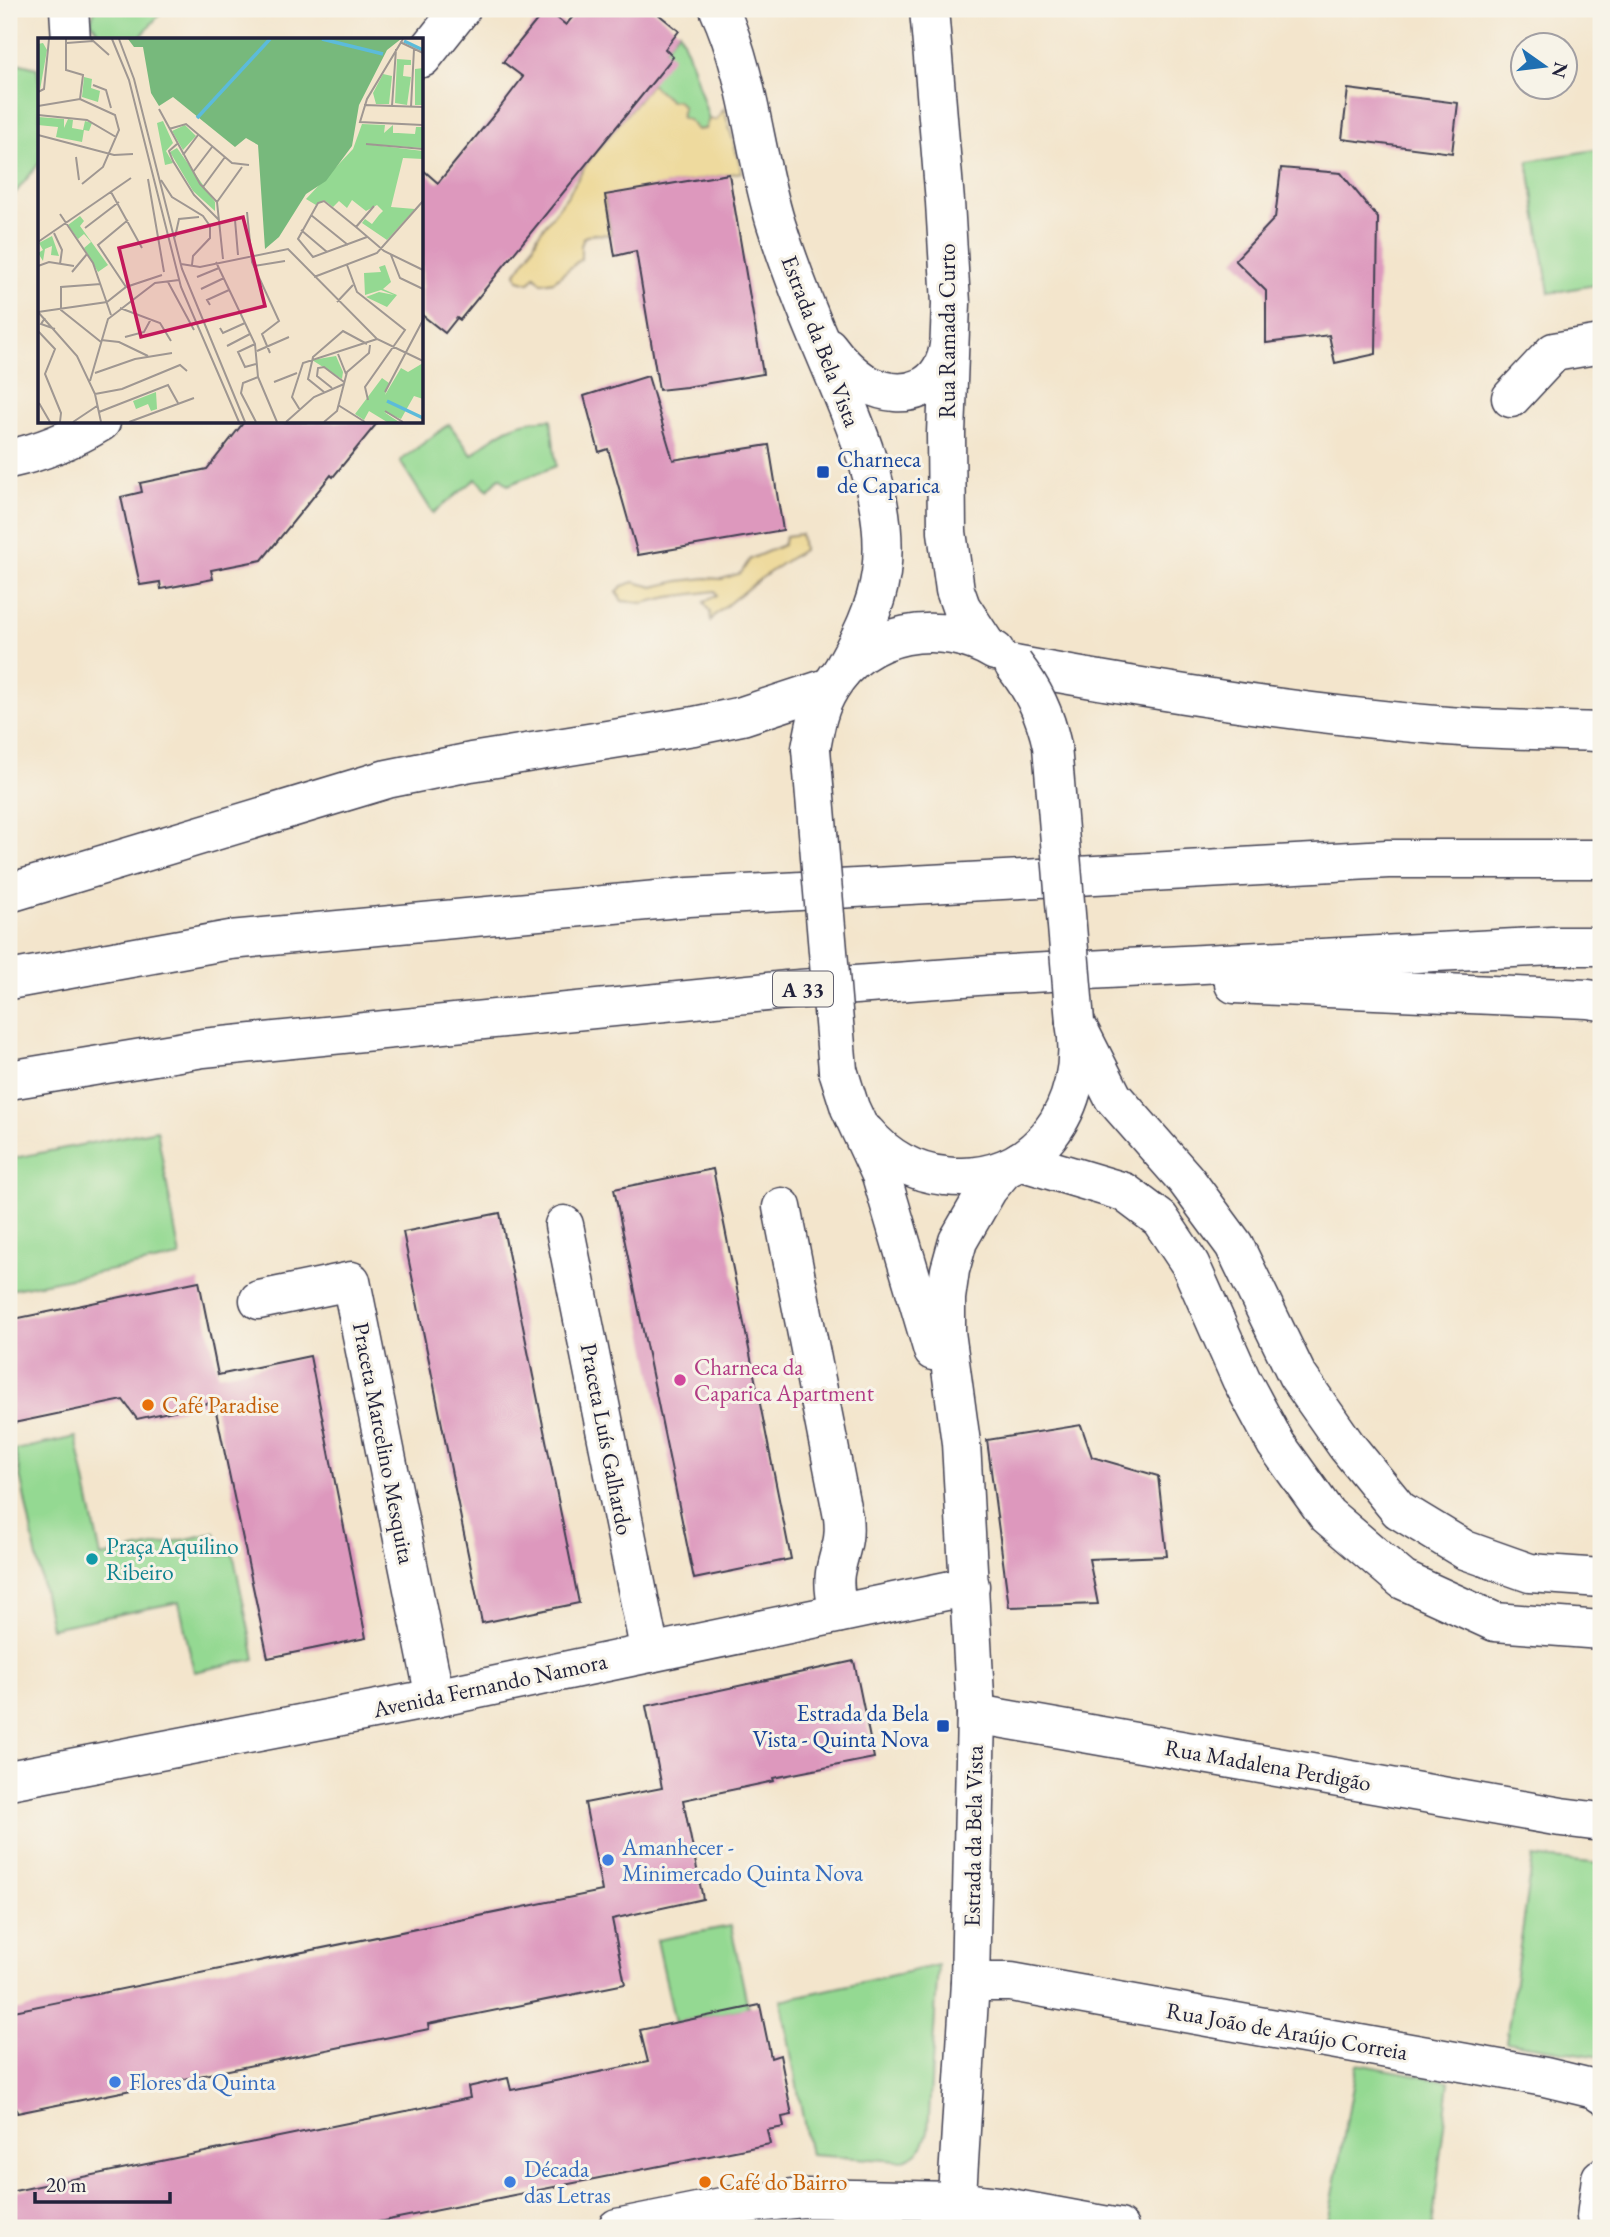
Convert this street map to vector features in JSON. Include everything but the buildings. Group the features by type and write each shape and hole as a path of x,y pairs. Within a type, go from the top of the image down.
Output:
{"main road":[{"path":"69,9 71,38"},
{"path":"424,55 461,9"},
{"name":"Estrada da Bela Vista","path":"719,9 729,32 747,94 764,183 776,225 810,318 853,422 867,461 879,509 881,571 875,601 863,633 816,717 811,749 838,1070 842,1090 860,1126"},
{"name":"Rua Ramada Curto","path":"929,9 946,216 951,327 946,434 948,543 955,590 961,607 1038,700 1046,720 1052,746 1075,1022 1079,1042 1079,1062 1070,1100 1061,1119 1036,1150 1011,1166 973,1213 958,1241 946,1298 946,1332 961,1443"},
{"path":"810,318 831,350 848,369 866,383 897,393 924,388 934,379 943,366 951,327"},
{"path":"1511,398 1554,352 1601,344"},
{"path":"9,459 57,444 97,424"},
{"path":"9,893 387,779 742,716 836,679 859,656 878,644 899,636 943,632 965,637 1000,655 1159,692 1448,726 1601,733"},
{"path":"9,980 230,940 689,897 1388,859 1601,859"},
{"name":"A 33","path":"9,1080 203,1048 786,990 991,975 1552,946 1601,946"},
{"path":"991,975 1601,1001"},
{"path":"1075,1022 1114,1097 1186,1180 1234,1245 1297,1375 1346,1445 1399,1510 1465,1550 1530,1573 1601,1578"},
{"path":"860,1126 893,1158 913,1169 935,1175 981,1177 1011,1166 1124,1192 1160,1219 1190,1264 1241,1380 1276,1444 1326,1515 1403,1580 1495,1622 1601,1630"},
{"path":"860,1126 881,1175 961,1443"},
{"path":"782,1207 843,1517 845,1535 835,1572 834,1589 839,1613"},
{"name":"Praceta Luís Galhardo","path":"564,1225 650,1653"},
{"name":"Praceta Marcelino Mesquita","path":"259,1300 351,1281 435,1698"},
{"name":"Estrada da Bela Vista","path":"956,2215 970,1982 976,1714 961,1443"},
{"name":"Avenida Fernando Namora","path":"9,1780 435,1698 970,1586"},
{"name":"Rua Madalena Perdigão","path":"976,1714 1601,1822"},
{"name":"Rua Madalena Perdigão","path":"1561,1817 1601,1814"},
{"name":"Rua João de Araújo Correia","path":"970,1982 1011,1982 1545,2077 1599,2090 1601,2094"},
{"path":"1596,2217 1601,2178"},
{"path":"617,2228 726,2217 803,2198 956,2215 999,2206 1119,2228"}],"green space":[{"path":"95,9 164,9 140,38 102,38 91,21"},
{"path":"679,31 709,119 705,129 697,130 681,117 683,107 677,101 670,101 651,84 664,49"},
{"path":"17,63 37,68 38,165 9,201 9,97 14,89"},
{"path":"1601,149 1601,284 1549,293 1528,161"},
{"path":"551,419 556,466 508,485 500,477 488,490 476,479 433,513 400,461 449,424 472,455 507,429 527,422"},
{"path":"157,1130 180,1257 9,1290 9,1159"},
{"path":"76,1437 101,1557 215,1533 220,1556 233,1553 255,1659 194,1672 179,1602 51,1628 15,1450"},
{"path":"1533,1857 1601,1864 1601,2057 1506,2042"},
{"path":"731,1926 748,2008 675,2023 657,1940"},
{"path":"938,1965 928,2132 921,2148 915,2155 900,2161 810,2155 781,2000"},
{"path":"1357,2064 1449,2081 1432,2228 1327,2228"}],"sand":[{"path":"651,84 670,101 677,100 683,107 681,117 690,121 697,130 705,129 709,119 716,120 724,109 742,172 608,196 605,200 611,235 594,234 584,237 581,259 554,281 542,283 535,276 529,283 518,280 516,273 538,235 568,195 587,163"},
{"path":"801,534 803,550 747,589 711,621 710,612 704,602 717,595 715,591 643,603 622,601 617,592 622,586 634,582 653,587 679,581 722,579 741,573 750,559 783,545 786,536"}],"place":[{"name":"Charneca de Caparica","path":"823,472"},
{"name":"Charneca da Caparica Apartment","path":"680,1380"},
{"name":"Café Paradise","path":"148,1405"},
{"name":"Praça Aquilino Ribeiro","path":"92,1559"},
{"name":"Estrada da Bela Vista - Quinta Nova","path":"943,1726"},
{"name":"Amanhecer - Minimercado Quinta Nova","path":"608,1860"},
{"name":"Flores da Quinta","path":"115,2082"},
{"name":"Década das Letras","path":"510,2182"},
{"name":"Café do Bairro","path":"705,2182"}]}
